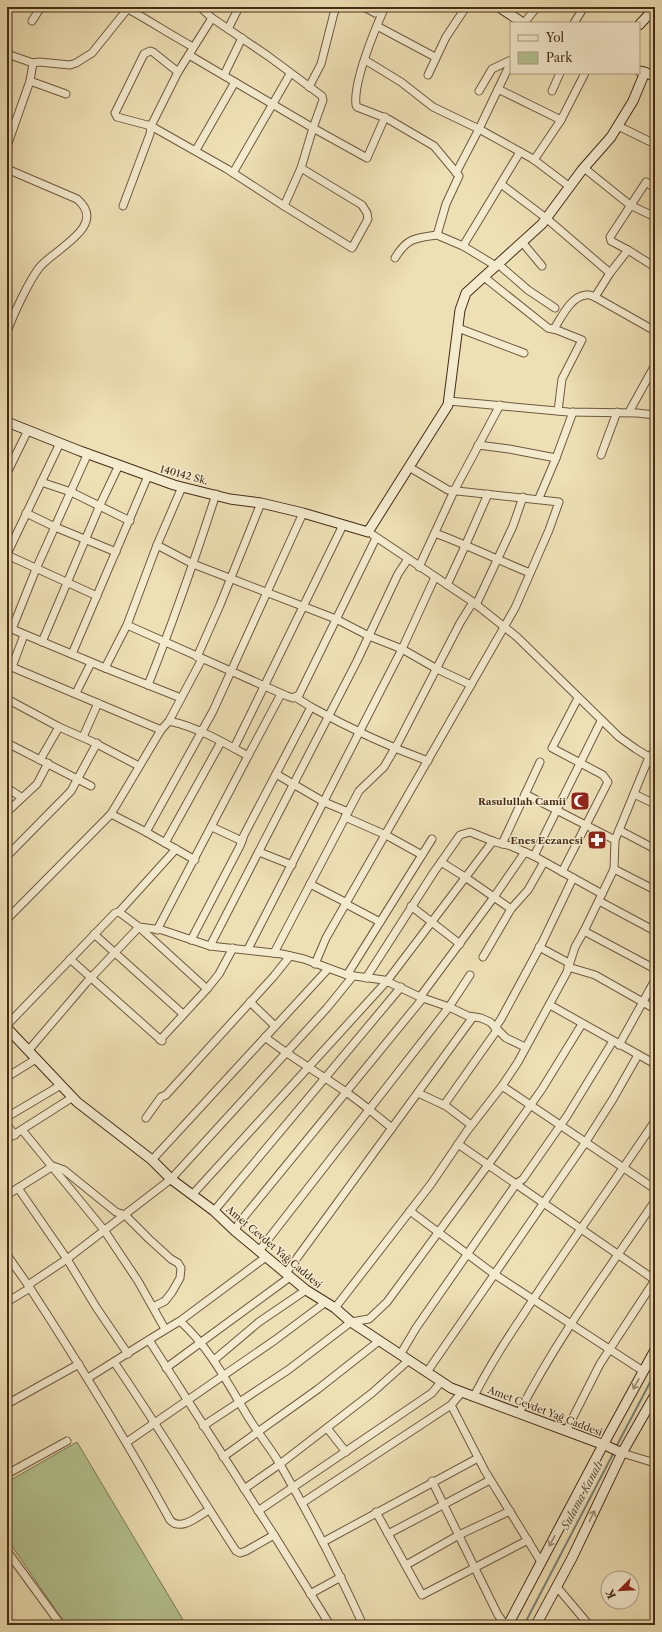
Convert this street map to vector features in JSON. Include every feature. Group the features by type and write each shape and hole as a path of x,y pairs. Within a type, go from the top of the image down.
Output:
{"street":[{"path":"32,21 41,7"},
{"path":"200,7 212,18 268,56 290,74 322,96 323,100 301,168 284,206"},
{"path":"228,29 238,7"},
{"path":"309,87 321,64 334,13 337,7"},
{"path":"364,7 375,13"},
{"path":"385,7 358,81 356,104 357,107 385,117 434,146 459,176 446,204 437,235"},
{"path":"428,75 435,57 466,7"},
{"path":"524,22 537,7"},
{"path":"575,22 584,7"},
{"path":"7,54 33,63 39,62 70,65 76,63 92,53 128,8 193,48"},
{"path":"503,8 522,22"},
{"path":"640,24 652,9"},
{"path":"123,206 152,126 178,72 212,18"},
{"path":"377,26 435,57"},
{"path":"224,75 242,38"},
{"path":"178,72 150,51 144,54 116,113 120,119 152,126 196,150 352,248 368,219 367,213 362,205 301,168"},
{"path":"189,54 313,128 367,158 385,117"},
{"path":"365,60 401,82 433,107 479,129 534,160 570,187"},
{"path":"478,91 492,69 510,61"},
{"path":"7,146 30,81 33,63"},
{"path":"456,173 479,129 510,63"},
{"path":"655,76 642,71 634,101 611,137 584,168 546,218 466,294 460,310 448,405 409,468 365,531 447,585 504,626 618,737 655,764"},
{"path":"233,173 290,74"},
{"path":"552,91 560,74"},
{"path":"534,160 561,120 584,74"},
{"path":"30,81 66,94"},
{"path":"196,150 235,82"},
{"path":"498,89 561,120"},
{"path":"618,126 655,144"},
{"path":"463,246 520,152"},
{"path":"584,168 630,205 655,216"},
{"path":"7,169 77,199 87,210 88,218 82,230 38,269 7,332"},
{"path":"655,188 646,182 610,237 611,241 655,267"},
{"path":"501,184 546,218 610,273"},
{"path":"395,258 406,243 416,239 437,235 463,246 497,265 528,290 555,308"},
{"path":"522,242 542,266"},
{"path":"595,297 610,273 628,250"},
{"path":"484,277 548,328 582,340 562,379 558,411"},
{"path":"554,329 572,302 578,297 586,295 595,297 655,331"},
{"path":"458,328 524,354"},
{"path":"629,412 655,365"},
{"path":"449,401 558,411 655,414"},
{"path":"419,567 454,491 500,406"},
{"path":"539,498 574,412"},
{"path":"601,456 617,412"},
{"name":"140142 Sk.","path":"7,422 148,476 182,487 216,494 230,499 261,503 303,513 365,531"},
{"path":"7,473 28,430"},
{"path":"60,443 7,555 97,596"},
{"path":"478,445 556,458"},
{"path":"88,453 10,628 91,663 181,698"},
{"path":"42,642 119,465"},
{"path":"314,964 326,938 515,608 549,530 559,502 539,498 448,490 409,468"},
{"path":"72,654 130,522 148,476"},
{"path":"41,482 71,492 130,522"},
{"path":"105,668 127,625 157,545 182,487"},
{"path":"148,685 165,643 216,494"},
{"path":"447,585 488,494"},
{"path":"274,953 359,791 384,767 395,749 460,623 474,604 497,560 513,526 523,497"},
{"path":"7,919 110,814 161,730 169,721 200,658 261,503"},
{"path":"26,513 55,527 116,552"},
{"path":"146,832 213,711 303,513"},
{"path":"234,748 304,607 342,525"},
{"path":"435,533 466,544 497,560 530,573"},
{"path":"295,697 298,694 376,538"},
{"path":"157,545 193,564 336,619 368,636 402,649 437,669 471,685"},
{"path":"210,946 294,785 398,574 408,559"},
{"path":"248,949 402,649 435,577"},
{"path":"127,625 281,694 293,698 295,697 328,717 359,733 395,749 428,761"},
{"path":"24,634 9,666 161,730"},
{"path":"76,693 91,663"},
{"path":"158,930 281,694"},
{"path":"562,872 608,782 603,775 552,748 578,698"},
{"path":"7,699 59,727 97,743 139,766"},
{"path":"83,737 98,703"},
{"path":"191,940 311,707"},
{"path":"169,721 186,725 201,731 248,756"},
{"path":"534,856 601,721"},
{"path":"40,760 59,727"},
{"path":"165,843 221,742"},
{"path":"7,743 92,786"},
{"path":"7,856 71,792 97,743"},
{"path":"335,1308 410,1211 518,1062 567,972 574,947 584,931 614,869 615,840 648,759 655,751"},
{"path":"502,844 540,762"},
{"path":"7,812 21,797 37,784 48,763"},
{"path":"276,774 422,855"},
{"path":"7,788 21,797"},
{"path":"525,794 615,840"},
{"path":"634,794 655,804"},
{"path":"110,814 146,832 195,860"},
{"path":"212,827 242,841"},
{"path":"619,830 655,849"},
{"path":"366,978 460,835 470,832 492,841 511,846 534,856 573,878 600,898 655,931"},
{"path":"7,1302 67,1259 171,1179 327,1008 350,976 380,922 432,839"},
{"path":"192,1195 387,981 492,841"},
{"path":"7,1026 94,934 119,912 176,849"},
{"path":"259,852 292,865"},
{"path":"235,1231 239,1223 421,998 525,852"},
{"path":"441,862 512,909"},
{"path":"483,958 512,909 528,890 544,862"},
{"path":"614,869 655,890"},
{"path":"444,1105 496,1029 539,948 573,878"},
{"path":"310,884 380,922"},
{"path":"412,906 460,944"},
{"path":"119,912 139,926 207,989"},
{"path":"139,926 158,930 210,946 248,949 290,956 350,976 387,981 421,998 448,1007 463,1014 481,1018 490,1022 506,1038 525,1047"},
{"path":"28,1051 91,978 139,926"},
{"path":"584,931 655,969"},
{"path":"94,934 183,1014"},
{"path":"70,959 161,1040 219,974 233,948"},
{"path":"539,948 568,965 595,975 655,1009"},
{"path":"146,1118 161,1097 166,1095 290,956"},
{"path":"152,1160 328,969"},
{"path":"88,1378 180,1321 262,1254 448,1007 470,975"},
{"path":"400,1355 416,1328 516,1184 523,1179 559,1125 567,1116 643,1002 655,980"},
{"path":"214,1211 401,987"},
{"path":"250,1002 275,1026"},
{"path":"550,1005 655,1064"},
{"path":"166,1368 201,1343 288,1275 473,1017"},
{"path":"203,1426 288,1370 351,1322 369,1319 387,1302 438,1234 542,1089 582,1024"},
{"name":"Amet Cevdet Yağ Caddesi","path":"7,1026 28,1051 73,1098 152,1160 171,1179 214,1211 235,1231 306,1290 335,1308 351,1322 441,1382 462,1392 621,1453"},
{"path":"265,1037 286,1053 346,1092 392,1128"},
{"path":"427,1372 585,1143 613,1099 638,1055"},
{"path":"7,1077 36,1059"},
{"path":"7,1117 61,1085"},
{"path":"502,1086 655,1189"},
{"path":"418,1093 444,1105 471,1125"},
{"path":"7,1139 73,1098"},
{"path":"474,1396 486,1372 533,1299 655,1121"},
{"path":"7,1125 15,1135"},
{"path":"22,1130 104,1230 153,1307 165,1329"},
{"path":"458,1144 655,1280 609,1349 566,1431"},
{"path":"7,1195 53,1166"},
{"path":"53,1166 64,1170 116,1212 125,1215 171,1259 178,1263 181,1268 180,1278 165,1301 153,1307"},
{"path":"18,1188 67,1259 96,1307 128,1354"},
{"path":"519,1413 536,1379 655,1201"},
{"path":"410,1211 438,1234 494,1274 643,1371"},
{"path":"7,1255 29,1286 88,1378 171,1522 182,1525 209,1510"},
{"path":"214,1360 259,1322 306,1290"},
{"path":"126,1442 275,1340 326,1302"},
{"path":"180,1321 201,1343 214,1360 258,1433 280,1464 341,1576 363,1625"},
{"path":"148,1340 274,1535 330,1625"},
{"path":"223,1457 258,1433 379,1341"},
{"path":"432,1481 498,1615 504,1623 508,1625 655,1350"},
{"path":"244,1489 280,1464 372,1394 409,1360"},
{"path":"114,1362 155,1423 236,1551 240,1553 246,1551 274,1535"},
{"path":"7,1404 79,1364"},
{"path":"258,1511 432,1393 441,1382"},
{"path":"302,1503 451,1405 462,1392"},
{"path":"536,1625 572,1558 621,1453 655,1395"},
{"path":"451,1405 490,1480 541,1562"},
{"path":"328,1428 346,1452"},
{"path":"7,1474 66,1441"},
{"path":"621,1453 655,1463"},
{"path":"323,1542 432,1481 478,1458"},
{"path":"388,1534 490,1480"},
{"path":"406,1565 459,1536 510,1511"},
{"path":"376,1512 422,1595 528,1540"},
{"path":"7,1551 61,1625"},
{"path":"310,1594 341,1576"},
{"path":"556,1587 589,1625"}],"green space":[{"path":"77,1442 186,1625 66,1625 7,1539 7,1482"}],"waterway":[{"name":"Sulama Kanalı","path":"616,1447 655,1373"},
{"name":"Sulama Kanalı","path":"524,1625 614,1452"}],"place":[{"name":"Rasulullah Camii","path":"580,801"},
{"name":"Enes Eczanesi","path":"597,840"}]}
